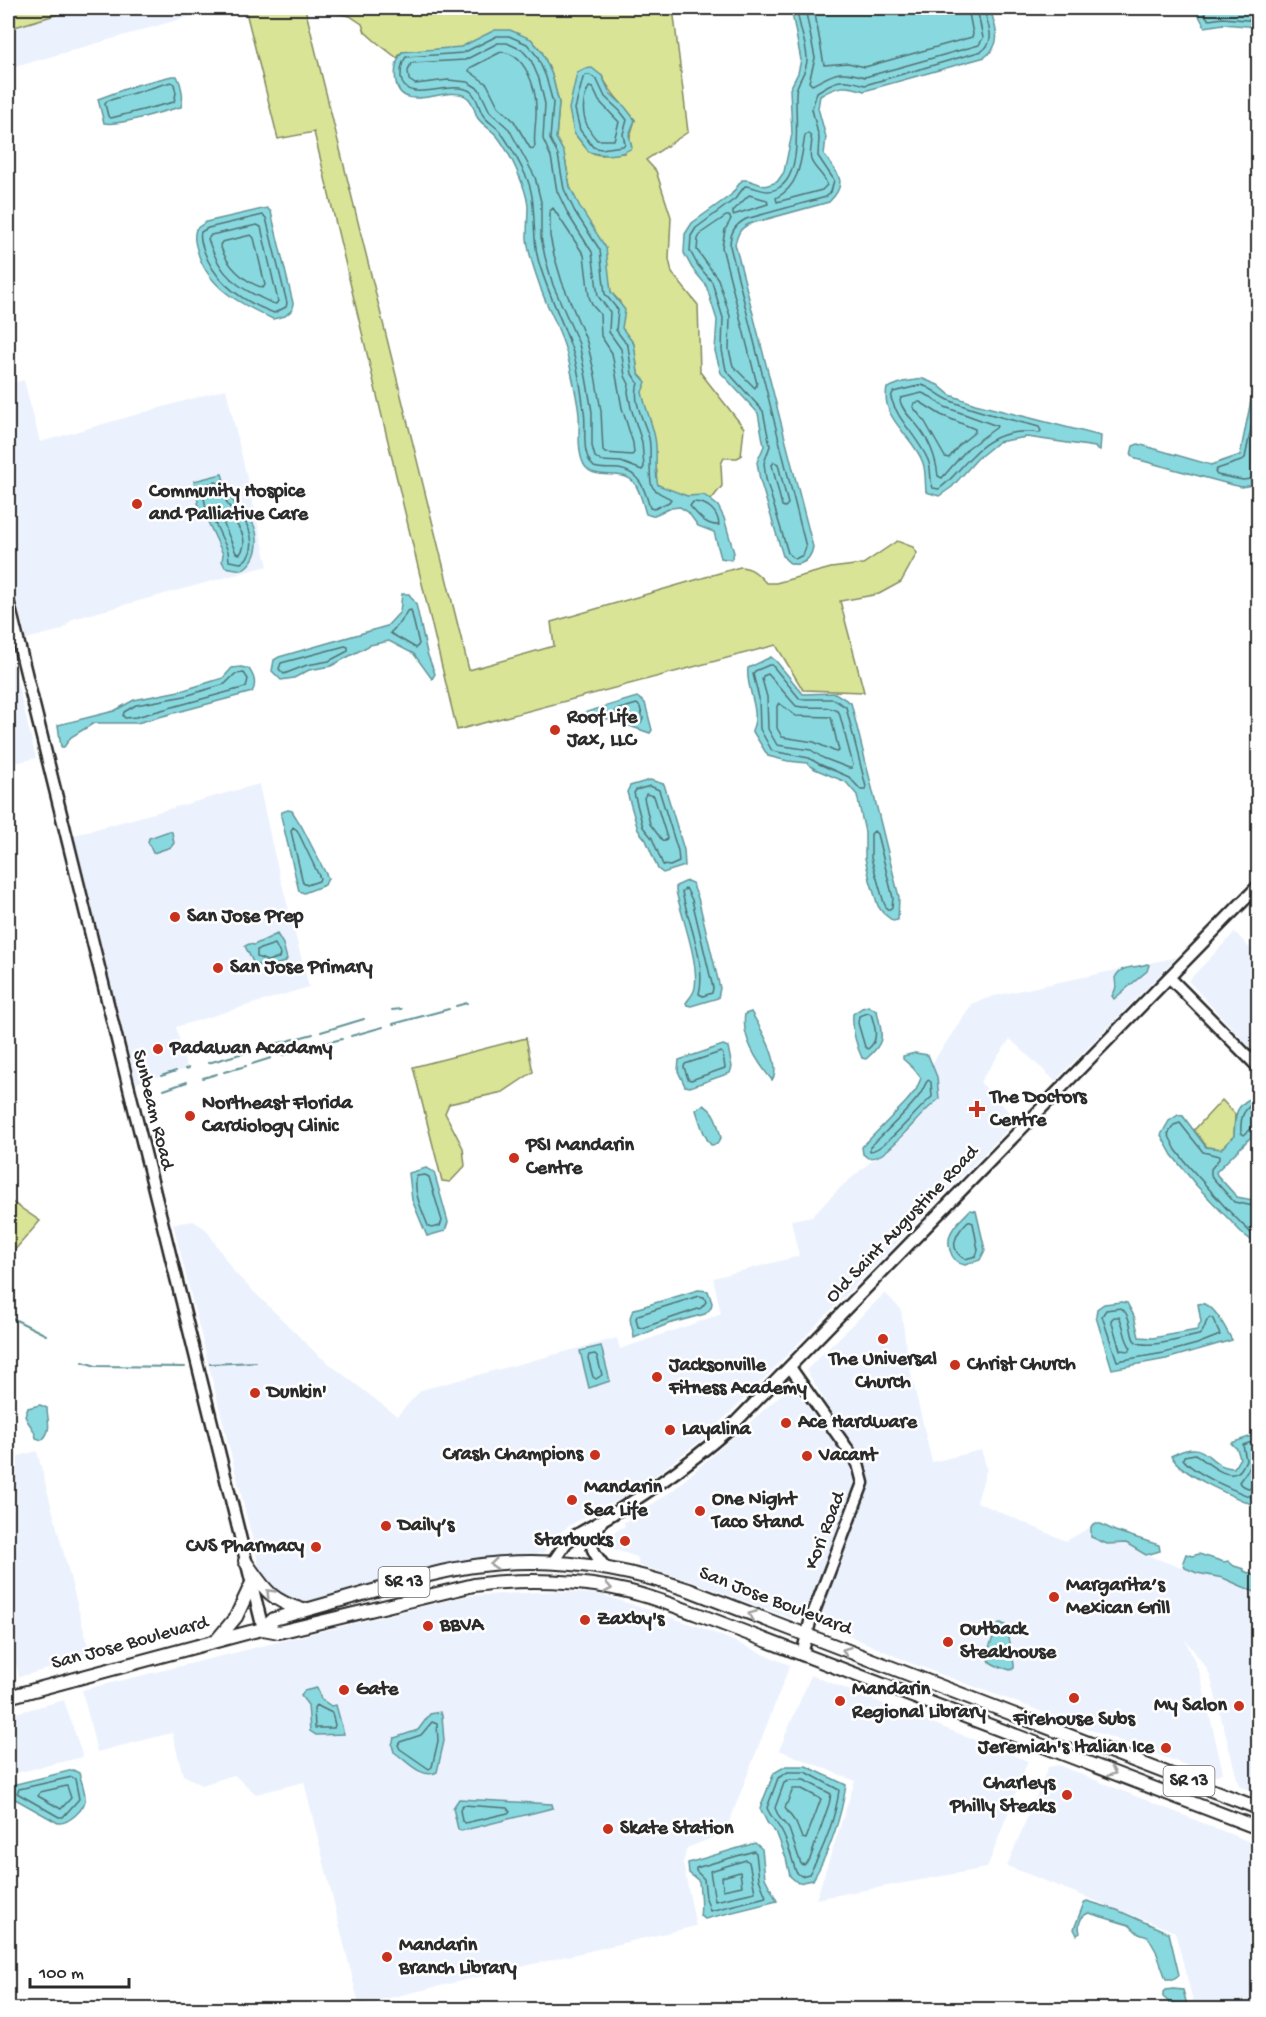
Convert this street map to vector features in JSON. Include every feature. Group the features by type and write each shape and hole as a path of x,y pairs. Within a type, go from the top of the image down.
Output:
{"main road":[{"path":"245,1561 267,1591 276,1599 304,1610"},
{"name":"San Jose Boulevard","path":"263,1629 274,1619 451,1570 498,1563 553,1562 605,1567 661,1580 1256,1807"},
{"name":"San Jose Boulevard","path":"8,1697 263,1629 279,1632 474,1585 502,1581 594,1585 653,1598 1258,1828"},
{"path":"216,1641 236,1617 251,1585"},
{"path":"1206,1808 1226,1803 1231,1797"},
{"path":"1227,1817 1236,1811 1256,1807"}],"street":[{"name":"Sunbeam Road","path":"8,600 263,1629"},
{"name":"Old Saint Augustine Road","path":"553,1562 566,1543 658,1486 735,1423 1258,886"},
{"path":"1170,978 1258,1067"},
{"name":"Kori Road","path":"790,1367 858,1464 863,1477 862,1488 810,1622 802,1655"},
{"path":"602,1521 591,1539 591,1546 592,1552 605,1567"}],"shaded area":[{"path":"79,8 219,8 8,69 8,29"},
{"path":"24,380 40,442 226,389 268,566 73,619 62,630 26,639 8,565 8,384"},
{"path":"8,644 36,758 8,765"},
{"path":"259,784 274,853 309,987 176,1027 187,1069 136,1083 74,835"},
{"path":"1235,932 1258,957 1258,1056 1188,981"},
{"path":"1177,957 1055,1081 1010,1039 980,1082 1017,1120 704,1438 628,1495 570,1525 557,1535 544,1552 529,1556 446,1564 303,1603 290,1602 276,1596 262,1578 173,1224 193,1221 206,1229 234,1272 318,1355 397,1416 421,1390 617,1338 620,1349 721,1314 713,1278 799,1256 791,1220 812,1216 842,1186 875,1158 885,1153 925,1110 939,1099 937,1077 932,1063 973,1003 994,996"},
{"path":"885,1293 901,1309 908,1360 932,1462 981,1450 987,1468 977,1502 1066,1541 1091,1527 1092,1538 1106,1544 1126,1543 1146,1555 1197,1573 1223,1578 1256,1593 1258,1591 1258,1794 1239,1786 1210,1676 1185,1639 1200,1674 1223,1772 1215,1776 913,1664 803,1615 790,1618 688,1580 637,1565 639,1562 637,1557 613,1549 611,1538 613,1533 626,1525 623,1523 672,1491 792,1385 811,1412 825,1401 806,1370"},
{"path":"37,1451 91,1657 19,1677 8,1625 8,1459"},
{"path":"558,1591 603,1595 700,1627 790,1665 725,1833 687,1848 683,1863 696,1926 359,2005 304,1782 256,1794 234,1775 202,1785 183,1775 172,1733 97,1752 82,1690 466,1596"},
{"path":"811,1675 1028,1761 987,1868 816,1899 855,1781 779,1750"},
{"path":"64,1700 83,1757 8,1775 8,1715"},
{"path":"1058,1765 1258,1845 1258,2009 1195,2009 1175,1932 1007,1866 1048,1767"}],"green space":[{"path":"8,8 79,8 8,29"},
{"path":"245,8 305,8 469,670 554,646 551,622 740,567 755,572 766,583 776,583 831,568 863,564 897,541 913,547 917,553 901,582 879,594 840,601 864,692 803,690 776,645 457,730 314,132 278,139"},
{"path":"328,8 673,8 688,132 646,160 656,171 671,217 669,259 672,273 698,305 700,372 744,428 741,456 724,458 721,464 722,486 711,500 672,492 658,485 655,479 657,472 634,344 621,328 620,302 611,292 608,278 570,187 564,153 556,138 559,103 552,75 542,52 531,39 402,52 397,58 365,32 362,24 350,16 331,12","holes":["602,76 635,120 625,153 595,154 590,152 574,133"]},
{"path":"526,1038 533,1072 503,1092 449,1104 445,1113 463,1148 465,1166 450,1182 442,1181 413,1067"},
{"path":"1222,1100 1235,1114 1234,1136 1221,1149 1207,1147 1194,1130"},
{"path":"12,1202 40,1221 13,1252 12,1276 8,1281 8,1212"}],"water":[{"path":"791,8 990,8 996,28 994,46 985,57 864,91 852,87 841,87 820,96 818,108 826,137 824,155 837,173 839,189 829,202 749,224 741,230 737,237 735,244 813,547 808,558 801,564 791,563 783,556 760,480 757,462 764,446 758,413 721,373 715,351 717,320 706,285 692,268 684,253 685,234 692,223 731,195 742,180 765,186 777,182 784,172 792,134 790,89 798,73 801,60"},
{"path":"1198,8 1258,8 1258,27 1223,24 1205,27 1199,16"},
{"path":"495,30 510,30 531,39 542,52 552,75 559,103 556,138 564,153 570,187 606,248 611,292 625,310 622,328 634,344 638,373 646,382 642,392 655,438 658,485 687,496 704,495 718,506 724,518 734,553 731,560 721,558 714,532 698,526 688,512 680,507 671,508 652,516 646,514 639,491 630,479 623,476 599,474 586,468 580,449 579,411 570,364 530,256 527,238 527,198 512,159 497,136 477,117 466,96 455,93 415,98 406,96 400,91 396,82 395,70 402,52 461,47"},
{"path":"592,68 602,76 610,93 635,120 629,135 632,148 622,153 611,155 589,152 574,133 569,109 577,73"},
{"path":"177,76 180,83 181,107 131,120 104,123 98,99 136,85"},
{"path":"267,208 271,212 293,303 292,310 285,316 273,319 229,295 211,278 199,256 195,239 196,229 206,222"},
{"path":"1258,366 1258,484 1242,487 1136,459 1131,455 1133,446 1138,444 1211,465 1240,455"},
{"path":"923,379 938,385 950,395 975,404 1101,436 1100,450 1095,447 1027,437 998,442 977,459 952,487 939,496 926,492 925,474 919,453 893,418 886,399 887,388 903,382"},
{"path":"222,474 230,497 251,520 257,535 253,558 242,570 225,567 222,561 223,554 208,522 200,512 194,481"},
{"path":"402,594 409,594 416,604 427,653 435,674 432,679 414,654 389,641 370,645 331,666 309,670 294,678 281,680 272,671 274,660 279,657 387,626 400,612"},
{"path":"771,657 803,694 835,693 851,703 899,897 898,920 893,921 878,906 865,858 865,832 857,795 846,782 815,769 807,763 768,756 752,730 755,715 748,668"},
{"path":"232,668 249,669 252,674 255,683 252,692 137,723 94,723 71,737 64,747 61,747 58,725 114,711 134,700 184,690 223,678"},
{"path":"637,697 645,703 652,730 650,733 609,719 580,714"},
{"path":"650,780 664,784 684,850 685,866 663,873 658,869 646,840 638,830 627,792 630,786"},
{"path":"292,811 302,827 328,878 325,885 304,893 299,891 281,816 282,812"},
{"path":"172,832 174,843 171,847 153,853 148,842 149,838"},
{"path":"687,881 692,883 698,898 720,988 718,998 691,1006 686,1003 693,994 696,977 695,965 676,891 676,886"},
{"path":"277,934 283,944 287,959 285,962 267,967 254,964 245,946 254,945"},
{"path":"1149,965 1147,971 1114,999 1112,996 1116,985 1115,978 1118,974 1125,969"},
{"path":"868,1006 877,1011 881,1037 873,1053 866,1059 862,1058 856,1042 853,1014"},
{"path":"751,1012 773,1056 775,1073 772,1080 756,1058 748,1041 744,1023 745,1014"},
{"path":"723,1045 728,1047 732,1067 730,1073 690,1087 685,1086 678,1071 679,1060"},
{"path":"915,1053 928,1055 937,1077 939,1099 885,1152 868,1158 863,1154 862,1147 916,1090 921,1078 903,1059 903,1056"},
{"path":"1258,1094 1258,1130 1216,1172 1237,1197 1258,1201 1258,1251 1251,1240 1196,1185 1172,1155 1161,1135 1169,1121 1178,1115 1183,1116 1206,1147 1221,1149 1234,1136 1238,1110 1245,1102"},
{"path":"703,1105 710,1110 717,1123 721,1138 717,1144 711,1145 702,1129 696,1110"},
{"path":"426,1168 434,1172 448,1222 445,1231 427,1236 412,1200 409,1173"},
{"path":"970,1210 976,1211 985,1250 980,1260 965,1265 955,1260 950,1250 949,1239 955,1226"},
{"path":"698,1290 708,1291 712,1303 711,1308 705,1314 668,1324 634,1338 630,1319 635,1309"},
{"path":"1127,1303 1134,1316 1139,1337 1153,1338 1197,1330 1201,1322 1198,1304 1203,1304 1214,1310 1232,1340 1166,1359 1112,1369 1096,1317 1097,1309 1104,1304"},
{"path":"601,1346 610,1381 589,1388 580,1351"},
{"path":"40,1405 47,1408 49,1424 42,1440 36,1438 25,1416 28,1408"},
{"path":"1258,1434 1258,1507 1198,1479 1171,1456 1184,1450 1200,1450 1217,1463 1234,1468 1240,1458 1237,1449 1231,1443"},
{"path":"1093,1524 1101,1524 1115,1531 1159,1545 1160,1551 1146,1555 1126,1543 1107,1544 1091,1537"},
{"path":"1186,1554 1192,1556 1199,1554 1224,1562 1228,1561 1244,1569 1258,1577 1257,1593 1223,1578 1185,1568 1183,1562"},
{"path":"1001,1623 1005,1625 1014,1664 1014,1668 1010,1670 992,1663 986,1655 998,1625"},
{"path":"317,1688 321,1699 331,1706 336,1705 344,1734 316,1735 310,1731 308,1705 301,1696 304,1691"},
{"path":"440,1712 444,1741 437,1772 431,1774 414,1768 394,1752 392,1745 394,1738 418,1730 430,1714"},
{"path":"786,1766 806,1766 846,1785 838,1822 819,1869 813,1880 798,1883 790,1876 777,1834 768,1824 760,1808 774,1773"},
{"path":"73,1770 79,1773 85,1802 76,1815 62,1823 58,1823 8,1795 8,1786"},
{"path":"459,1799 552,1804 553,1808 461,1831 458,1829 453,1808"},
{"path":"755,1843 762,1849 765,1878 777,1901 705,1919 700,1916 699,1881 689,1873 688,1863"},
{"path":"1087,1901 1117,1910 1169,1933 1179,1975 1173,1979 1166,1979 1156,1951 1148,1937 1139,1934 1129,1925 1089,1913 1081,1919 1080,1933 1077,1935 1074,1929 1084,1903"},
{"path":"1165,1990 1183,1990 1188,2009 1172,2009 1170,2003 1163,1997"}],"waterway":[{"path":"456,1006 467,1003"},
{"path":"392,1010 401,1009"},
{"path":"393,1024 449,1009"},
{"path":"321,1032 364,1019"},
{"path":"351,1036 383,1027"},
{"path":"265,1047 313,1034"},
{"path":"305,1048 342,1039"},
{"path":"283,1055 297,1051"},
{"path":"208,1063 244,1053"},
{"path":"252,1064 271,1058"},
{"path":"224,1072 246,1066"},
{"path":"185,1069 189,1068"},
{"path":"161,1076 176,1071"},
{"path":"203,1078 217,1074"},
{"path":"164,1090 187,1082"},
{"path":"8,1316 46,1335"},
{"path":"83,1362 96,1366 185,1367"},
{"path":"210,1364 256,1362"}],"place":[{"name":"Community Hospice and Palliative Care","path":"137,504"},
{"name":"Roof Life Jax, LLC","path":"555,730"},
{"name":"San Jose Prep","path":"175,917"},
{"name":"San Jose Primary","path":"218,968"},
{"name":"Padawan Acadamy","path":"158,1049"},
{"name":"The Doctors Centre","path":"977,1109"},
{"name":"Northeast Florida Cardiology Clinic","path":"190,1116"},
{"name":"PSI Mandarin Centre","path":"514,1158"},
{"name":"The Universal Church","path":"883,1339"},
{"name":"Christ Church","path":"955,1365"},
{"name":"Jacksonville Fitness Academy","path":"657,1377"},
{"name":"Dunkin'","path":"255,1393"},
{"name":"Ace Hardware","path":"786,1423"},
{"name":"Layalina","path":"670,1430"},
{"name":"Crash Champions","path":"595,1455"},
{"name":"Vacant","path":"807,1456"},
{"name":"Mandarin Sea Life","path":"572,1500"},
{"name":"One Night Taco Stand","path":"700,1511"},
{"name":"Daily’s","path":"386,1526"},
{"name":"Starbucks","path":"625,1541"},
{"name":"CVS Pharmacy","path":"316,1547"},
{"name":"Margarita’s Mexican Grill","path":"1054,1597"},
{"name":"Zaxby's","path":"585,1620"},
{"name":"BBVA","path":"428,1626"},
{"name":"Outback Steakhouse","path":"948,1642"},
{"name":"Gate","path":"344,1690"},
{"name":"Firehouse Subs","path":"1074,1698"},
{"name":"Mandarin Regional Library","path":"840,1701"},
{"name":"My Salon","path":"1239,1706"},
{"name":"Jeremiah's Italian Ice","path":"1166,1748"},
{"name":"Charleys Philly Steaks","path":"1067,1795"},
{"name":"Skate Station","path":"608,1829"},
{"name":"Mandarin Branch Library","path":"387,1957"}]}
